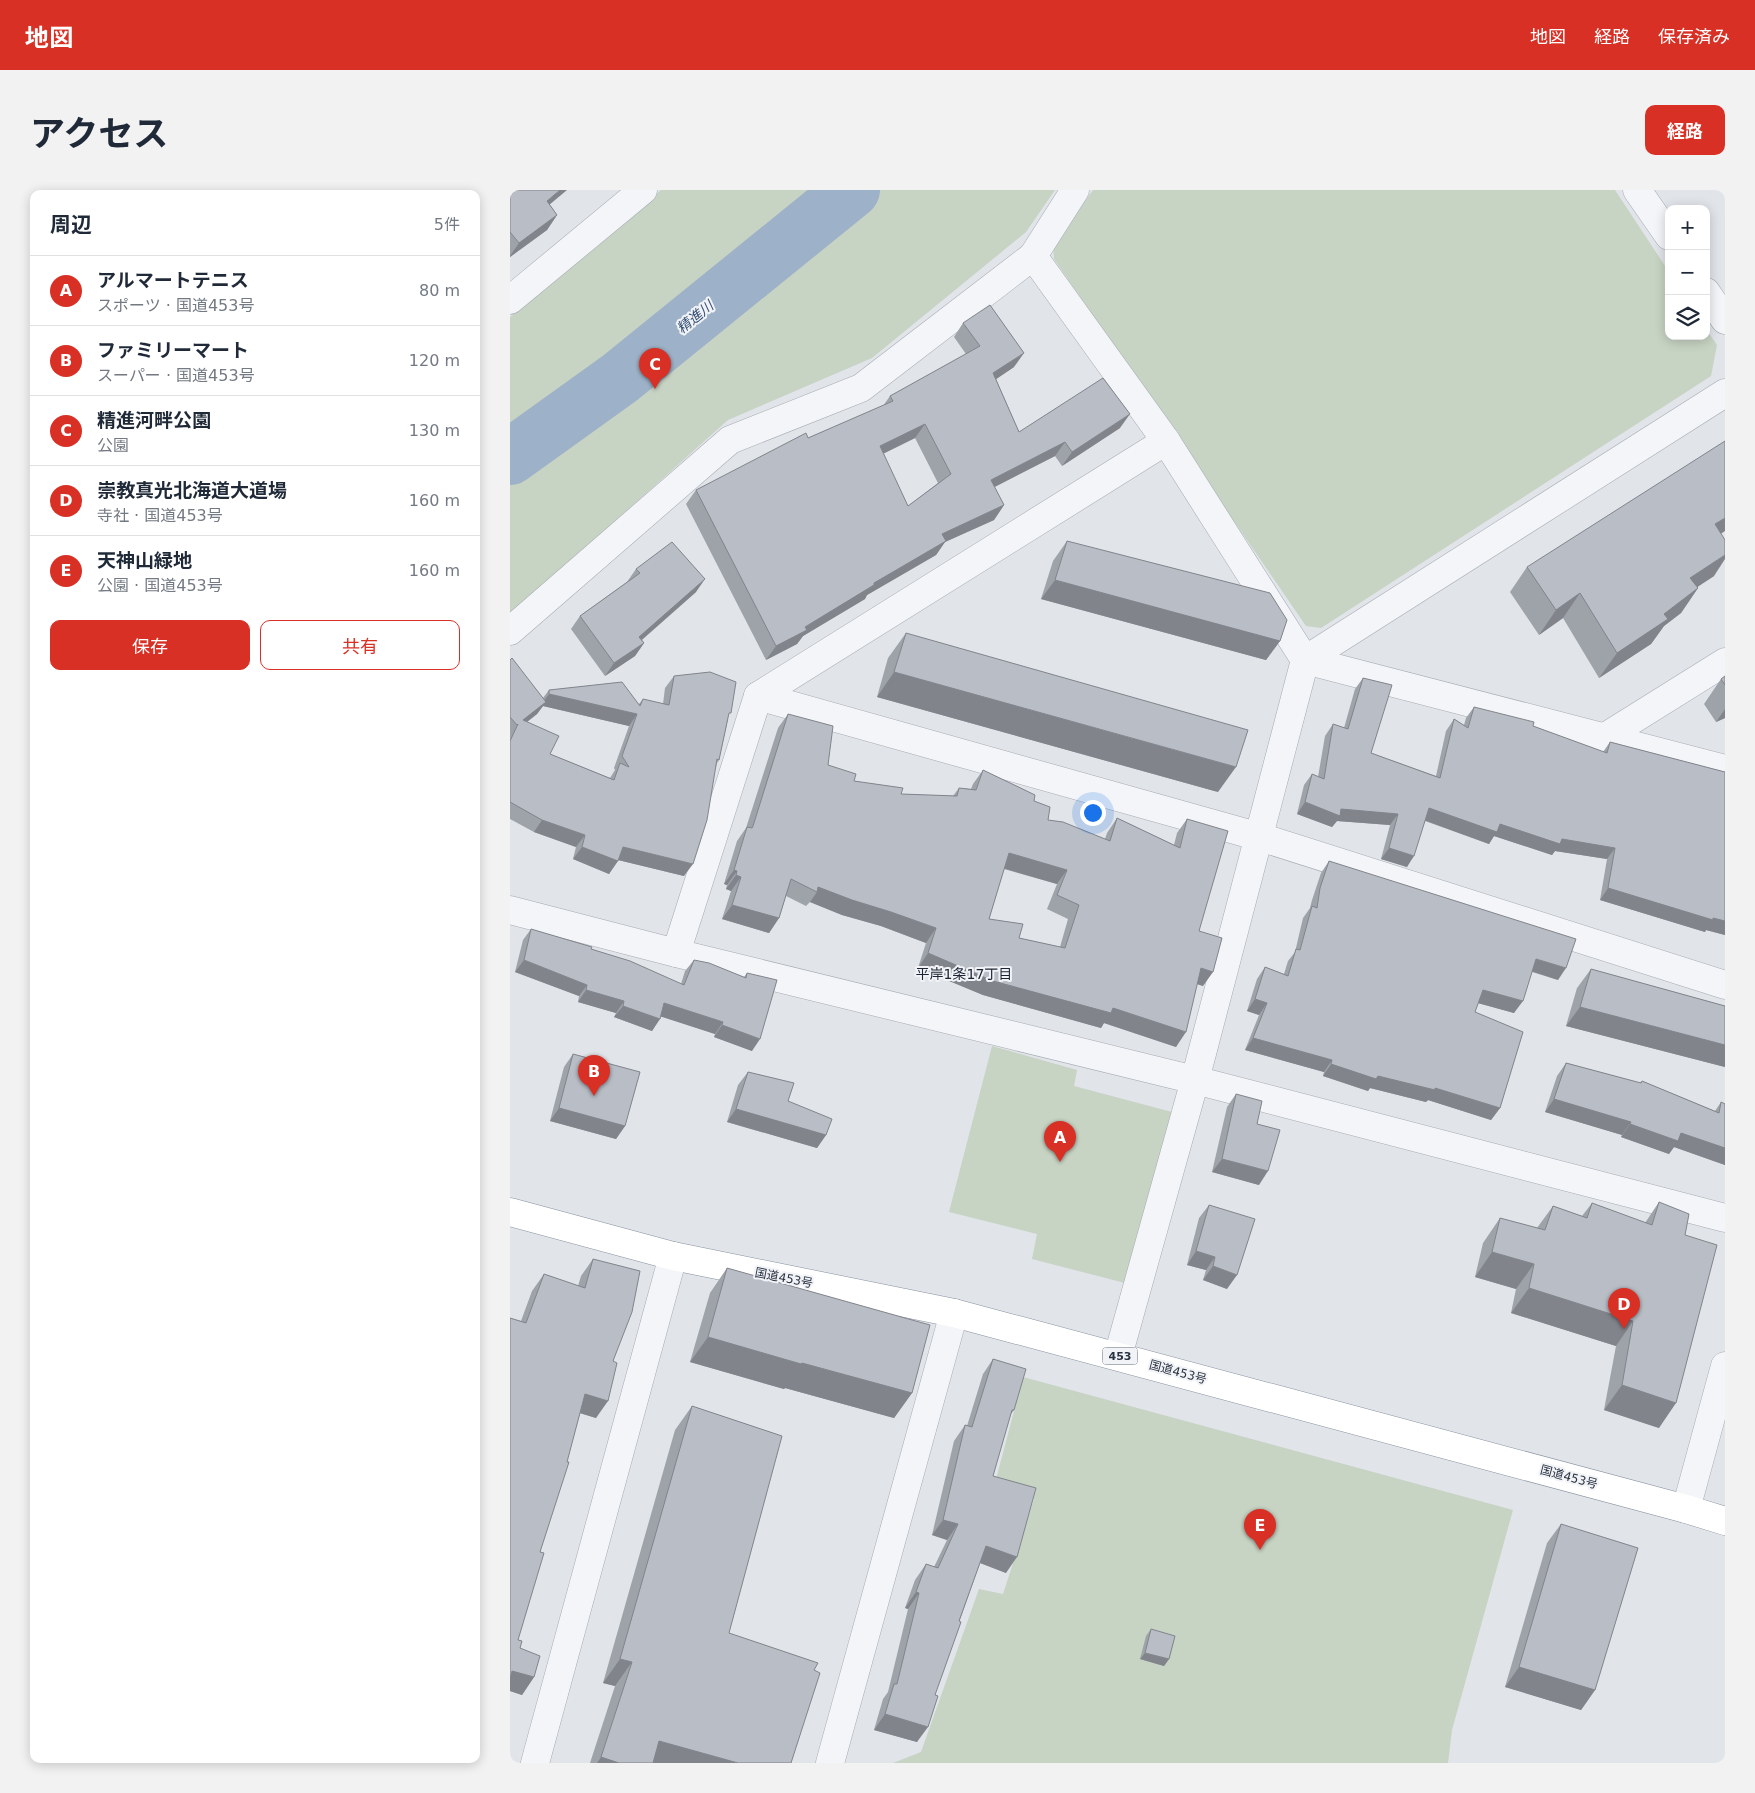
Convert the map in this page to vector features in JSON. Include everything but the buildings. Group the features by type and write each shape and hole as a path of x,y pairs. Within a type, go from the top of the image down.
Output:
{"highway":[{"name":"国道453号","path":"510,1212 673,1256 954,1313 1725,1521"}],"street":[{"path":"510,300 643,190"},
{"path":"510,631 730,440 861,388 1033,256 1075,190"},
{"path":"1637,190 1665,230"},
{"path":"1033,256 1166,440 1305,660 1725,769"},
{"path":"1708,295 1725,320"},
{"path":"1118,1356 1195,1080 1305,660 1725,393"},
{"path":"676,954 758,696 1166,440"},
{"path":"1605,737 1725,662"},
{"path":"758,696 1260,837 1725,985"},
{"path":"510,910 676,954 1195,1080 1725,1218"},
{"path":"535,1763 673,1256"},
{"path":"830,1763 954,1313"},
{"path":"1686,1509 1725,1366"}],"green space":[{"path":"661,190 1055,190 1026,232 872,358 728,420 510,615 510,317"},
{"path":"1093,190 1615,190 1665,266 1665,340 1710,340 1710,335 1717,345 1711,376 1321,628 1306,626 1054,259 1053,245"},
{"path":"992,1046 1077,1070 1074,1086 1172,1112 1125,1283 1032,1259 1037,1234 949,1212"},
{"path":"1023,1377 1513,1510 1452,1730 1448,1763 893,1763 921,1752 979,1589 1003,1594 1034,1499 995,1483"}],"waterway":[{"name":"精進川","path":"510,457 620,378 852,190"}],"place":[{"name":"精進河畔公園","path":"655,389"},
{"name":"ファミリーマート","path":"594,1096"},
{"name":"アルマートテニス","path":"1060,1162"},
{"name":"崇教真光北海道大道場","path":"1624,1329"},
{"name":"天神山緑地","path":"1260,1550"}],"district":[{"name":"平岸1条17丁目","path":"964,974"}]}
